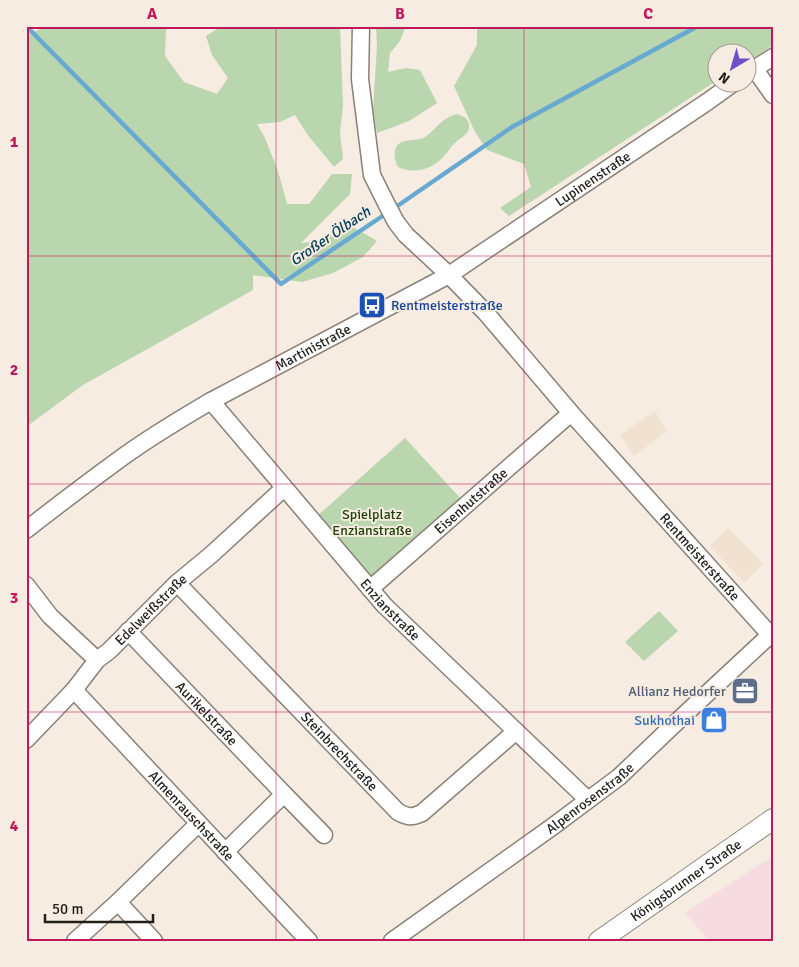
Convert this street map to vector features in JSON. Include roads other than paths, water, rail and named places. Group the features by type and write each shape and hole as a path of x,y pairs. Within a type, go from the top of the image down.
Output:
{"main road":[{"name":"Königsbrunner Straße","path":"599,941 773,819"}],"street":[{"path":"361,26 360,79 372,175 386,205 406,235 449,274"},
{"path":"756,67 773,57"},
{"path":"756,77 773,95"},
{"name":"Lupinenstraße","path":"449,274 721,92"},
{"name":"Martinistraße","path":"26,530 124,456 211,400 449,274"},
{"name":"Rentmeisterstraße","path":"449,274 486,313 571,413 772,636"},
{"name":"Enzianstraße","path":"211,400 384,605 588,800"},
{"name":"Eisenhutstraße","path":"370,589 571,413"},
{"name":"Edelweißstraße","path":"26,740 74,690 97,660 109,651 177,583 212,554 284,488"},
{"name":"Steinbrechstraße","path":"177,583 398,812 407,816 415,817 422,814 515,732"},
{"path":"26,585 50,616 97,660"},
{"name":"Aurikelstraße","path":"128,632 324,835"},
{"name":"Alpenrosenstraße","path":"392,941 619,777 677,721 772,636"},
{"name":"Almenrauschstraße","path":"74,690 309,941"},
{"path":"225,852 284,794"},
{"path":"74,941 118,902 198,824"},
{"path":"118,902 154,941"}],"waterway":[{"name":"Großer Ölbach","path":"393,209 512,127 698,26"},
{"name":"Großer Ölbach","path":"30,30 281,284 387,213"}],"place":[{"name":"Rentmeisterstraße","path":"372,305"},
{"name":"Allianz Hedorfer","path":"745,691"},
{"name":"Sukhothai","path":"714,720"}],"park label":[{"name":"Spielplatz Enzianstraße","path":"372,522"}]}
